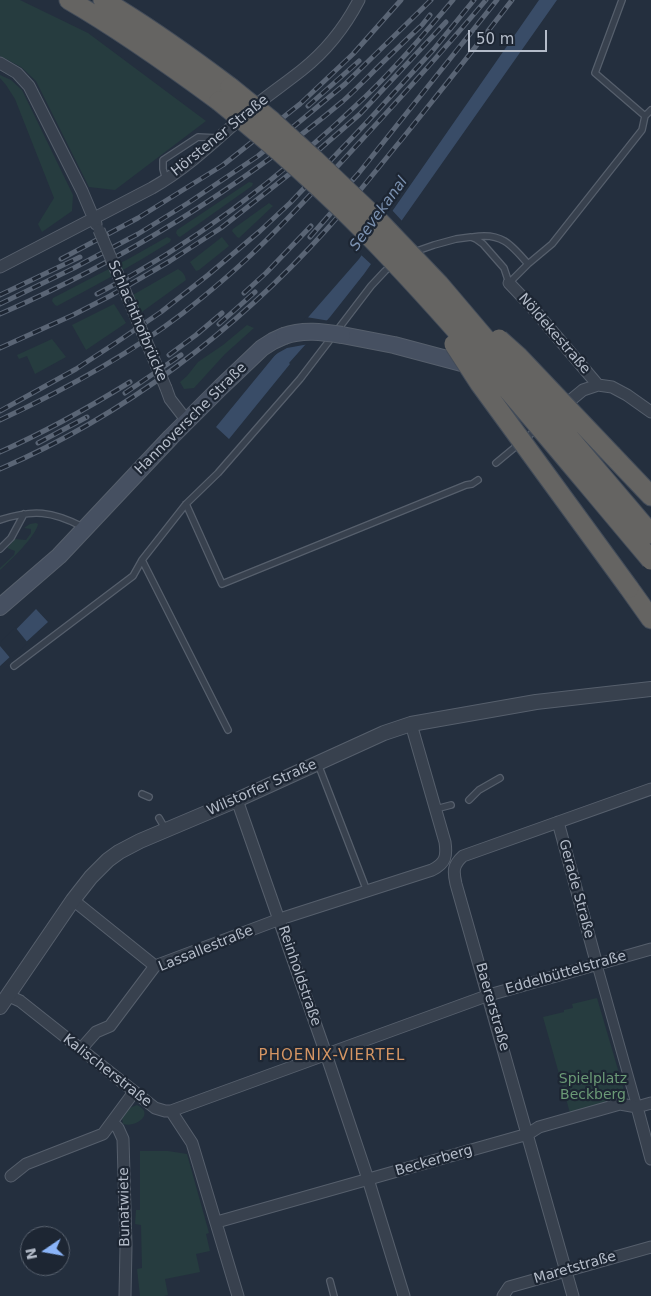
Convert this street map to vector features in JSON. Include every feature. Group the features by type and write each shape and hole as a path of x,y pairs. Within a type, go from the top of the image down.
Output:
{"highway":[{"path":"69,0 154,53 272,120 378,220 439,284 651,534"},
{"path":"103,0 118,7 210,71 224,94 257,132 308,177 367,234 423,294 512,395 651,560"},
{"path":"439,284 518,356 651,496"},
{"path":"423,294 480,384 651,618"}],"main road":[{"name":"Hannoversche Straße","path":"0,607 59,556 187,421 262,348 273,340 297,332 342,335 394,345 488,371 503,380 516,391 545,423 651,546"},
{"name":"Hannoversche Straße","path":"629,522 651,560"}],"street":[{"name":"Hörstener Straße","path":"0,267 166,180 185,167 258,104 318,56 333,41 347,22 359,0"},
{"name":"Schlachthofbrücke","path":"0,63 17,73 29,86 82,191 170,399 187,421"},
{"name":"Nöldekestraße","path":"509,283 598,385"},
{"name":"Nöldekestraße","path":"545,423 583,390 598,385 612,387 651,412"},
{"name":"Wilstorfer Straße","path":"4,1001 91,876 119,852 140,841 237,800 384,733 411,724 536,702 651,689"},
{"name":"Wilstorfer Straße","path":"599,696 651,698"},
{"name":"Baererstraße","path":"411,724 573,1296"},
{"name":"Lassallestraße","path":"81,1049 96,1032 110,1026 156,966 280,920 432,870 458,860 463,856 651,789"},
{"name":"Reinholdstraße","path":"237,800 326,1054 368,1179 404,1296"},
{"name":"Gerade Straße","path":"558,822 651,1159"},
{"path":"73,900 156,966"},
{"name":"Eddelbüttelstraße","path":"171,1110 488,995 651,949"},
{"name":"Kalischerstraße","path":"4,1001 18,1000 155,1108 165,1111 171,1110 192,1143 238,1296"},
{"path":"10,1176 26,1164 103,1134 134,1092"},
{"name":"Beckerberg","path":"217,1222 528,1134 539,1127 620,1104 636,1107 651,1103"},
{"name":"Bunatwiete","path":"112,1122 118,1128 123,1140 126,1246 125,1296"},
{"name":"Maretstraße","path":"502,1296 510,1287 651,1247"}],"lane":[{"path":"622,0 595,73 648,116"},
{"path":"471,237 483,244 504,268 509,283 552,244 642,130 651,110"},
{"path":"166,180 163,160 198,137 219,138"},
{"path":"14,666 133,576 142,560 186,504 218,473 300,379 371,286 385,271 403,257 434,245 456,239 484,235 501,238 510,244 528,264"},
{"path":"496,463 545,423"},
{"path":"186,504 222,584 478,480"},
{"path":"0,520 14,515 38,512 57,515 84,528"},
{"path":"0,549 11,538 24,514"},
{"path":"142,560 228,730"},
{"path":"318,764 367,891"},
{"path":"469,800 479,790 500,778"},
{"path":"142,794 149,797"},
{"path":"436,809 450,805"},
{"path":"159,818 166,830"},
{"path":"330,1281 334,1296"}],"green space":[{"path":"0,0 20,0 88,33 206,121 115,190 89,187 36,81 21,67 0,56"},
{"path":"0,75 11,80 22,90 73,195 72,211 42,232 38,224 54,198 15,99 0,78"},
{"path":"249,182 253,183 252,186 180,237 178,236 177,230"},
{"path":"269,203 273,206 239,238 237,237 232,231 233,229"},
{"path":"167,237 171,239 170,242 100,283 57,306 52,301 53,298"},
{"path":"222,237 229,246 196,271 190,262"},
{"path":"178,269 186,280 139,314 131,296"},
{"path":"114,304 126,323 86,350 72,325"},
{"path":"247,325 254,328 225,354 194,388 184,389 180,382 198,362"},
{"path":"52,339 66,357 35,374 27,356 19,359 17,355"},
{"path":"36,523 38,524 33,535 0,570 14,555 15,551 7,548 15,539 26,540 31,533 31,529 24,528"},
{"name":"Spielplatz Beckberg","path":"597,998 626,1097 570,1113 543,1017 573,1008 572,1004"},
{"path":"137,1105 144,1112 142,1119 134,1124 123,1124 122,1118 127,1109"},
{"path":"140,1151 168,1151 187,1154 209,1233 206,1234 210,1251 196,1254 200,1272 165,1279 168,1295 164,1296 140,1296 137,1269 142,1268 141,1225 135,1224 136,1210 140,1210"}],"water":[{"path":"539,0 557,0 364,274 330,317 289,363 229,439 216,427 276,354 359,259"},
{"path":"36,609 48,622 0,666 0,646"}],"pier":[{"path":"391,209 403,222 373,266 360,254"},
{"path":"306,317 330,321 309,344 287,348 270,359 274,352"},
{"path":"15,627 28,643 11,659 0,646 0,643"}],"railway":[{"path":"61,259 138,218 223,165 300,104 353,54 401,0"},
{"path":"0,304 138,234 258,156 345,84 431,0"},
{"path":"97,294 170,252 239,205 272,179 336,125 366,96 400,61 453,0"},
{"path":"0,411 76,369 161,312 260,231 290,203 368,121 434,49 474,0"},
{"path":"0,420 48,397 140,344 183,313 227,277 334,170 486,0"},
{"path":"341,193 497,0"},
{"path":"0,469 91,423 134,396 176,367 255,302 292,266 346,207 512,0"},
{"path":"0,314 46,293 136,246 179,220 263,163 343,101 430,15"},
{"path":"0,348 110,296 221,228 306,161 360,114 446,22"},
{"path":"308,106 359,61"},
{"path":"310,237 351,190"},
{"path":"244,293 311,226"},
{"path":"0,295 80,257"},
{"path":"219,324 255,292"},
{"path":"169,355 222,313"},
{"path":"125,393 181,355"},
{"path":"0,452 66,419 130,382"},
{"path":"38,443 87,417"}],"district":[{"name":"PHOENIX-VIERTEL","path":"332,1056"}],"water label":[{"name":"Seevekanal","path":"379,214"}]}
